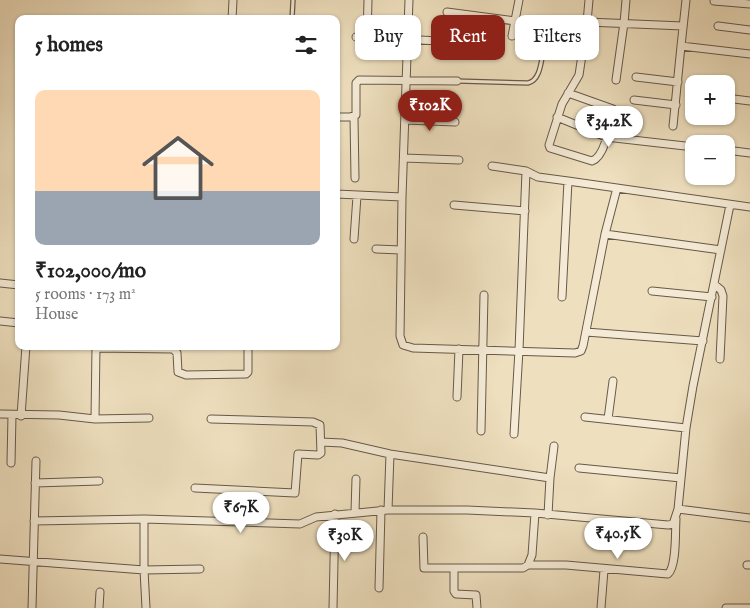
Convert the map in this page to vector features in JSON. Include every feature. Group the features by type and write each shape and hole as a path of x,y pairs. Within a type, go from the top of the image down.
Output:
{"street":[{"path":"232,15 233,0"},
{"path":"368,0 368,15"},
{"path":"409,0 409,15"},
{"path":"516,15 519,0"},
{"path":"587,15 589,0"},
{"path":"616,80 626,0"},
{"path":"673,126 686,0"},
{"path":"714,1 750,4"},
{"path":"448,12 515,21 512,36"},
{"path":"599,22 683,26"},
{"path":"718,26 750,30"},
{"path":"681,46 750,54"},
{"path":"407,60 401,250 400,336 403,345 413,348 575,353 580,351 583,346 605,234 617,188"},
{"path":"568,93 613,109 599,156 592,161 550,148 549,145 557,117 568,93 579,75 581,60"},
{"path":"636,77 678,82"},
{"path":"355,178 356,142 354,117 357,112 357,81 457,81"},
{"path":"735,99 750,101"},
{"path":"634,100 676,105"},
{"path":"340,116 354,117"},
{"path":"557,117 606,137 685,146"},
{"path":"406,120 455,122"},
{"path":"735,151 750,153"},
{"path":"404,158 459,160"},
{"path":"492,166 526,171 538,177 568,182 750,207"},
{"path":"514,434 520,350 526,171"},
{"path":"562,297 568,182"},
{"path":"340,194 402,197"},
{"path":"354,239 358,196"},
{"path":"454,205 525,211"},
{"path":"423,537 424,568 523,568 528,565 566,565 604,570 668,574 672,570 686,428 730,205"},
{"path":"605,234 721,250"},
{"path":"376,249 401,250"},
{"path":"0,283 15,285"},
{"path":"715,285 723,296 720,359"},
{"path":"652,291 712,297"},
{"path":"481,431 484,295"},
{"path":"0,321 15,323"},
{"path":"586,332 703,341"},
{"path":"457,397 459,349"},
{"path":"21,416 26,350"},
{"path":"95,419 96,350"},
{"path":"173,350 177,353 178,372 196,375 246,374 248,372 248,350"},
{"path":"608,419 613,381"},
{"path":"0,414 21,416 59,415 95,419 149,418"},
{"path":"11,462 12,415"},
{"path":"585,417 686,428"},
{"path":"195,488 295,493 298,454 318,455 321,453 320,425 314,422 211,419"},
{"path":"321,442 342,442 390,454 550,478"},
{"path":"548,515 554,446"},
{"path":"379,588 390,454"},
{"path":"32,608 36,460"},
{"path":"579,468 681,478"},
{"path":"355,512 356,479"},
{"path":"35,483 99,481"},
{"path":"34,520 144,519 300,524 308,520 335,514 385,510 467,510 535,513 668,525 673,524 676,518"},
{"path":"678,510 750,518"},
{"path":"528,565 532,555 535,513"},
{"path":"333,608 335,514"},
{"path":"144,519 146,608"},
{"path":"0,560 144,570 200,568"},
{"path":"454,568 454,591 456,594 476,596 477,608"},
{"path":"601,608 604,570"},
{"path":"99,608 100,592"},
{"path":"726,608 750,608"}],"lane":[{"path":"292,15 293,0"},
{"path":"457,81 534,82 542,60"}]}
